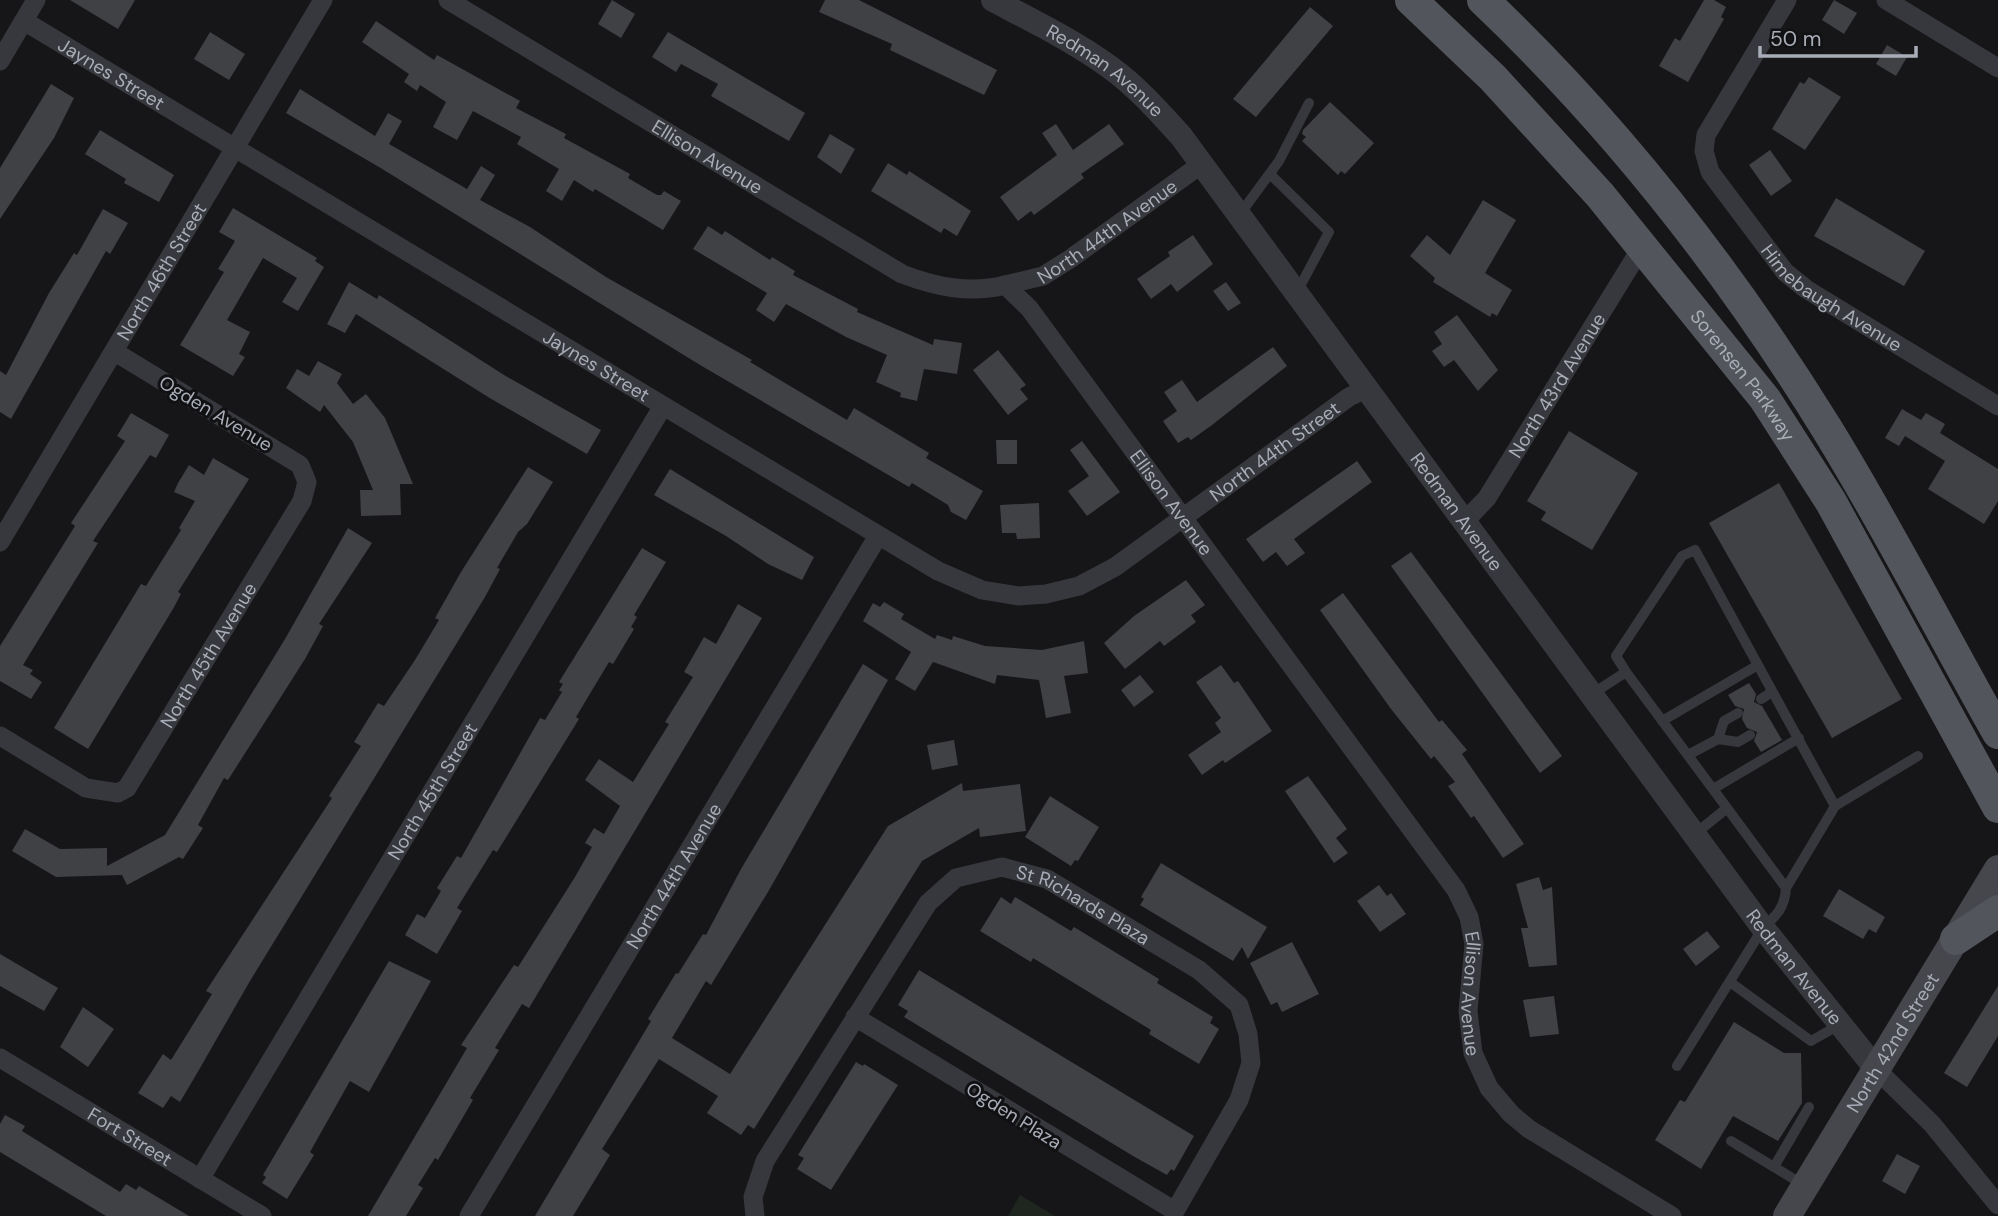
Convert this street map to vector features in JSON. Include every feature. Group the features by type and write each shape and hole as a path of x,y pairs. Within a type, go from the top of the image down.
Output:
{"main road":[{"name":"Sorensen Parkway","path":"1411,0 1493,78 1643,245 1742,368 1791,437 1838,514 1998,807"},
{"name":"Sorensen Parkway","path":"1483,0 1607,127 1708,252 1827,428 1993,721"},
{"name":"North 42nd Street","path":"1787,1216 1998,869"},
{"path":"1956,939 1998,911"}],"street":[{"path":"0,61 36,0"},
{"name":"North 46th Street","path":"0,542 323,0"},
{"name":"Ellison Avenue","path":"448,0 902,274 926,284 954,288 985,290 1005,285 1029,308 1456,890 1469,917 1474,944 1468,1011 1473,1053 1489,1088 1511,1114 1529,1129 1672,1216"},
{"name":"Redman Avenue","path":"993,0 1075,44 1112,69 1145,97 1203,163 1763,928 1877,1070"},
{"name":"Himebaugh Avenue","path":"1787,0 1706,135 1704,151 1710,172 1770,254 1796,281 1998,406"},
{"path":"1886,0 1998,68"},
{"name":"Jaynes Street","path":"24,21 878,536 938,571 982,590 1018,596 1046,594 1096,579 1183,517"},
{"name":"North 44th Avenue","path":"1005,285 1043,276 1061,265 1203,163"},
{"name":"North 43rd Avenue","path":"1466,520 1487,498 1643,245"},
{"name":"Ogden Avenue","path":"115,352 290,458 300,465 307,482"},
{"name":"North 44th Street","path":"1183,517 1349,397 1367,388"},
{"name":"North 45th Street","path":"200,1179 663,406"},
{"name":"North 45th Avenue","path":"0,736 86,788 118,793 133,781 283,534 302,501 307,482"},
{"name":"North 44th Avenue","path":"469,1216 878,536"},
{"name":"St Richards Plaza","path":"755,1216 753,1197 765,1161 928,903 956,878 1002,867 1047,879 1199,970 1239,1005 1248,1034 1251,1063 1239,1100 1174,1213"},
{"name":"Ogden Plaza","path":"855,1017 1174,1213"},
{"name":"Fort Street","path":"0,1058 262,1216"},
{"path":"1877,1070 1933,1124 1998,1205"}],"lane":[{"path":"1240,214 1270,174 1309,103"},
{"path":"1270,174 1329,232 1297,292"},
{"path":"1786,888 1616,656 1682,556 1695,550 1835,806"},
{"path":"1662,721 1758,665"},
{"path":"1592,694 1626,672"},
{"path":"1761,699 1772,692"},
{"path":"1718,739 1724,721 1738,713"},
{"path":"1774,722 1785,715"},
{"path":"1688,755 1718,739 1738,742 1750,735"},
{"path":"1713,789 1799,738"},
{"path":"1677,1066 1763,928 1781,910 1786,888 1835,806 1918,756"},
{"path":"1695,835 1727,808"},
{"path":"1730,982 1811,1041 1840,1025"},
{"path":"1774,1167 1809,1107"},
{"path":"1731,1141 1806,1186"}],"shaded area":[{"path":"1020,1195 1055,1216 1008,1216"}],"building":[{"path":"70,0 135,0 118,29"},
{"path":"612,0 635,14 621,38 598,24"},
{"path":"825,0 859,0 997,70 984,95 890,50 892,44 819,12"},
{"path":"1704,0 1714,0 1726,7 1721,17 1724,19 1688,82 1659,66 1675,38 1680,41"},
{"path":"1834,0 1857,13 1844,34 1822,20"},
{"path":"1310,7 1333,26 1256,117 1233,99"},
{"path":"376,21 434,60 437,55 520,101 516,108 566,134 564,138 630,174 628,178 657,195 664,191 681,201 663,230 595,189 593,192 574,180 562,201 546,191 559,169 517,144 521,137 473,111 457,140 433,127 446,102 420,85 417,91 404,82 409,74 362,42"},
{"path":"210,32 245,54 229,80 194,59"},
{"path":"668,32 805,113 789,141 711,96 718,84 681,64 676,72 652,57"},
{"path":"1887,45 1907,57 1896,76 1876,64"},
{"path":"1809,77 1841,97 1805,150 1772,129 1800,82 1804,84"},
{"path":"51,84 74,98 54,138 0,219 0,168"},
{"path":"300,89 375,136 388,113 402,121 389,144 467,189 481,166 495,175 480,200 530,227 606,277 752,360 750,362 847,420 854,408 929,453 926,458 983,491 966,520 951,512 948,505 912,483 909,487 700,365 379,167 286,113"},
{"path":"1330,102 1374,143 1345,174 1341,171 1338,175 1302,141 1306,137 1302,134 1303,130"},
{"path":"1056,124 1073,150 1109,124 1124,144 1081,174 1084,178 1034,215 1031,211 1018,221 1000,197 1057,155 1042,133"},
{"path":"100,130 174,175 159,202 124,183 126,179 85,154"},
{"path":"830,134 855,149 841,174 817,157"},
{"path":"1770,150 1792,181 1771,196 1749,165"},
{"path":"888,163 907,175 909,171 971,211 957,236 944,228 941,233 871,191"},
{"path":"1836,198 1925,251 1904,286 1814,236"},
{"path":"1483,200 1516,220 1485,273 1512,290 1497,316 1492,313 1490,317 1433,282 1435,278 1410,256 1427,235 1450,255"},
{"path":"233,208 317,258 315,261 324,267 298,311 282,302 297,278 263,258 227,320 250,332 239,354 245,357 233,376 180,345 224,272 218,269 235,241 219,232"},
{"path":"103,209 128,223 110,254 106,251 11,419 0,412 0,371 6,375 49,293 74,253 77,255"},
{"path":"708,226 722,235 725,231 770,260 772,257 795,271 793,275 858,309 857,312 933,345 934,339 962,343 957,374 924,369 917,401 900,397 901,393 876,382 887,355 846,337 786,304 774,322 756,310 767,293 693,249"},
{"path":"1193,235 1213,264 1177,292 1171,284 1151,299 1137,279 1170,256 1168,252"},
{"path":"349,282 377,299 379,295 504,375 601,430 587,454 488,397 356,314 345,333 327,324"},
{"path":"1226,282 1241,303 1228,311 1213,291"},
{"path":"1457,315 1498,370 1478,391 1454,360 1444,367 1432,351 1442,344 1434,332"},
{"path":"1273,347 1287,366 1191,440 1188,437 1178,443 1163,421 1177,411 1164,392 1182,380 1197,402"},
{"path":"998,350 1026,385 1020,389 1028,399 1008,415 973,370"},
{"path":"318,361 342,374 337,383 353,404 366,394 385,418 413,484 400,484 401,515 361,516 360,490 373,490 353,442 324,405 320,412 286,388 297,369 309,376"},
{"path":"1902,409 1921,420 1926,413 1945,424 1940,433 1998,469 1998,501 1984,524 1928,489 1945,461 1905,436 1899,446 1885,438"},
{"path":"131,413 169,435 156,458 150,455 93,541 98,543 23,665 33,670 30,674 42,682 31,699 0,681 0,646 75,526 71,523 125,441 117,436"},
{"path":"1569,431 1638,473 1592,550 1541,520 1546,512 1527,501"},
{"path":"996,440 1017,440 1017,464 997,464"},
{"path":"1082,441 1120,492 1087,516 1068,491 1089,476 1070,450"},
{"path":"213,458 249,479 178,592 181,594 173,609 88,749 54,728 141,584 146,586 181,530 179,528 195,501 174,492 178,483 189,465 204,475"},
{"path":"1357,461 1372,482 1294,539 1305,553 1287,566 1276,552 1263,562 1246,539"},
{"path":"528,467 553,482 527,524 518,532 497,568 500,569 485,597 250,981 180,1102 171,1096 163,1108 138,1093 163,1054 171,1060 212,994 206,991 332,798 329,796 361,746 354,742 378,703 384,706 415,660 439,620 435,618 461,572"},
{"path":"670,469 814,557 802,580 768,564 726,536 654,495"},
{"path":"1779,483 1902,699 1832,738 1709,523"},
{"path":"1039,503 1040,538 1017,539 1016,533 1002,533 1000,505"},
{"path":"348,528 372,543 319,624 323,626 305,659 228,780 224,778 198,825 203,828 183,859 179,857 127,885 122,875 56,877 12,851 25,829 60,849 107,848 107,866 165,835 285,639"},
{"path":"642,548 666,562 634,615 637,617 631,627 634,629 613,664 609,662 576,717 579,719 497,852 493,850 457,908 462,911 437,954 405,935 417,914 425,918 441,891 437,888 457,856 461,858 540,718 545,720 562,692 559,690 563,684 559,682"},
{"path":"1411,552 1562,756 1540,773 1391,566"},
{"path":"1186,580 1205,605 1191,615 1196,622 1164,646 1160,641 1125,669 1104,643 1134,616"},
{"path":"1343,593 1439,722 1442,720 1467,750 1462,754 1524,844 1503,858 1474,816 1471,818 1448,786 1455,782 1434,756 1431,759 1391,709 1320,610"},
{"path":"884,602 904,614 901,619 935,639 937,635 952,640 953,636 985,646 1042,650 1084,641 1088,673 1064,676 1071,713 1046,718 1039,680 997,675 995,684 933,662 915,691 895,679 911,652 863,621 873,603 880,607"},
{"path":"738,604 762,618 529,1008 522,1004 495,1048 499,1050 470,1098 473,1100 438,1160 435,1158 418,1185 423,1188 406,1216 368,1216 467,1048 461,1045 514,965 518,967 575,877 592,847 585,843 594,828 604,834 620,806 585,780 599,759 633,782 669,724 665,722 693,677 684,672 704,637 716,644"},
{"path":"863,664 888,680 768,892 711,985 706,981 672,1038 730,1074 888,826 962,783 963,791 1020,784 1026,831 980,837 979,828 922,861 754,1129 748,1125 741,1135 707,1113 718,1096 659,1059 602,1149 610,1155 573,1216 535,1216 651,1021 648,1019 676,973 678,974 703,934 706,935 741,869"},
{"path":"1221,665 1234,683 1238,681 1272,731 1202,775 1188,755 1221,732 1215,723 1221,718 1196,682"},
{"path":"1140,675 1154,692 1134,707 1121,690"},
{"path":"1749,683 1756,694 1754,702 1762,706 1782,740 1761,752 1754,741 1757,732 1747,728 1742,719 1744,709 1735,706 1728,695"},
{"path":"954,740 958,765 932,770 927,745"},
{"path":"1308,776 1347,829 1336,838 1348,853 1334,863 1285,791"},
{"path":"1050,796 1099,827 1078,861 1075,860 1071,866 1025,837"},
{"path":"1161,863 1267,927 1248,959 1242,947 1233,961 1140,905 1144,899 1141,897"},
{"path":"1539,877 1543,890 1552,887 1557,965 1529,967 1521,928 1528,928 1516,884"},
{"path":"1379,885 1387,896 1391,893 1406,914 1380,932 1357,901"},
{"path":"1839,889 1885,917 1876,933 1869,929 1863,939 1823,916"},
{"path":"1001,897 1011,904 1015,897 1071,931 1074,927 1159,979 1157,983 1213,1017 1210,1023 1219,1029 1199,1064 1149,1034 1151,1030 1033,958 1031,962 980,931"},
{"path":"1707,931 1720,947 1696,966 1683,949"},
{"path":"1292,942 1319,994 1282,1012 1277,1002 1271,1005 1250,963"},
{"path":"0,954 58,988 44,1011 0,986"},
{"path":"389,961 431,981 369,1092 350,1081 310,1152 314,1155 287,1199 262,1183 266,1177 263,1175"},
{"path":"919,970 1194,1136 1174,1171 1171,1169 1167,1175 1133,1156 904,1017 908,1011 898,1005"},
{"path":"1998,986 1998,1036 1967,1087 1944,1073"},
{"path":"1554,996 1559,1034 1530,1037 1523,1000"},
{"path":"83,1007 114,1029 88,1067 60,1047"},
{"path":"1734,1022 1784,1053 1801,1053 1802,1103 1778,1141 1733,1116 1701,1169 1655,1140 1680,1100 1685,1102"},
{"path":"856,1062 898,1085 831,1190 797,1169 804,1158 798,1155"},
{"path":"5,1115 25,1126 22,1131 120,1192 126,1184 136,1190 139,1186 189,1216 106,1216 0,1152 0,1124"},
{"path":"1897,1154 1920,1166 1905,1194 1882,1181"}]}
